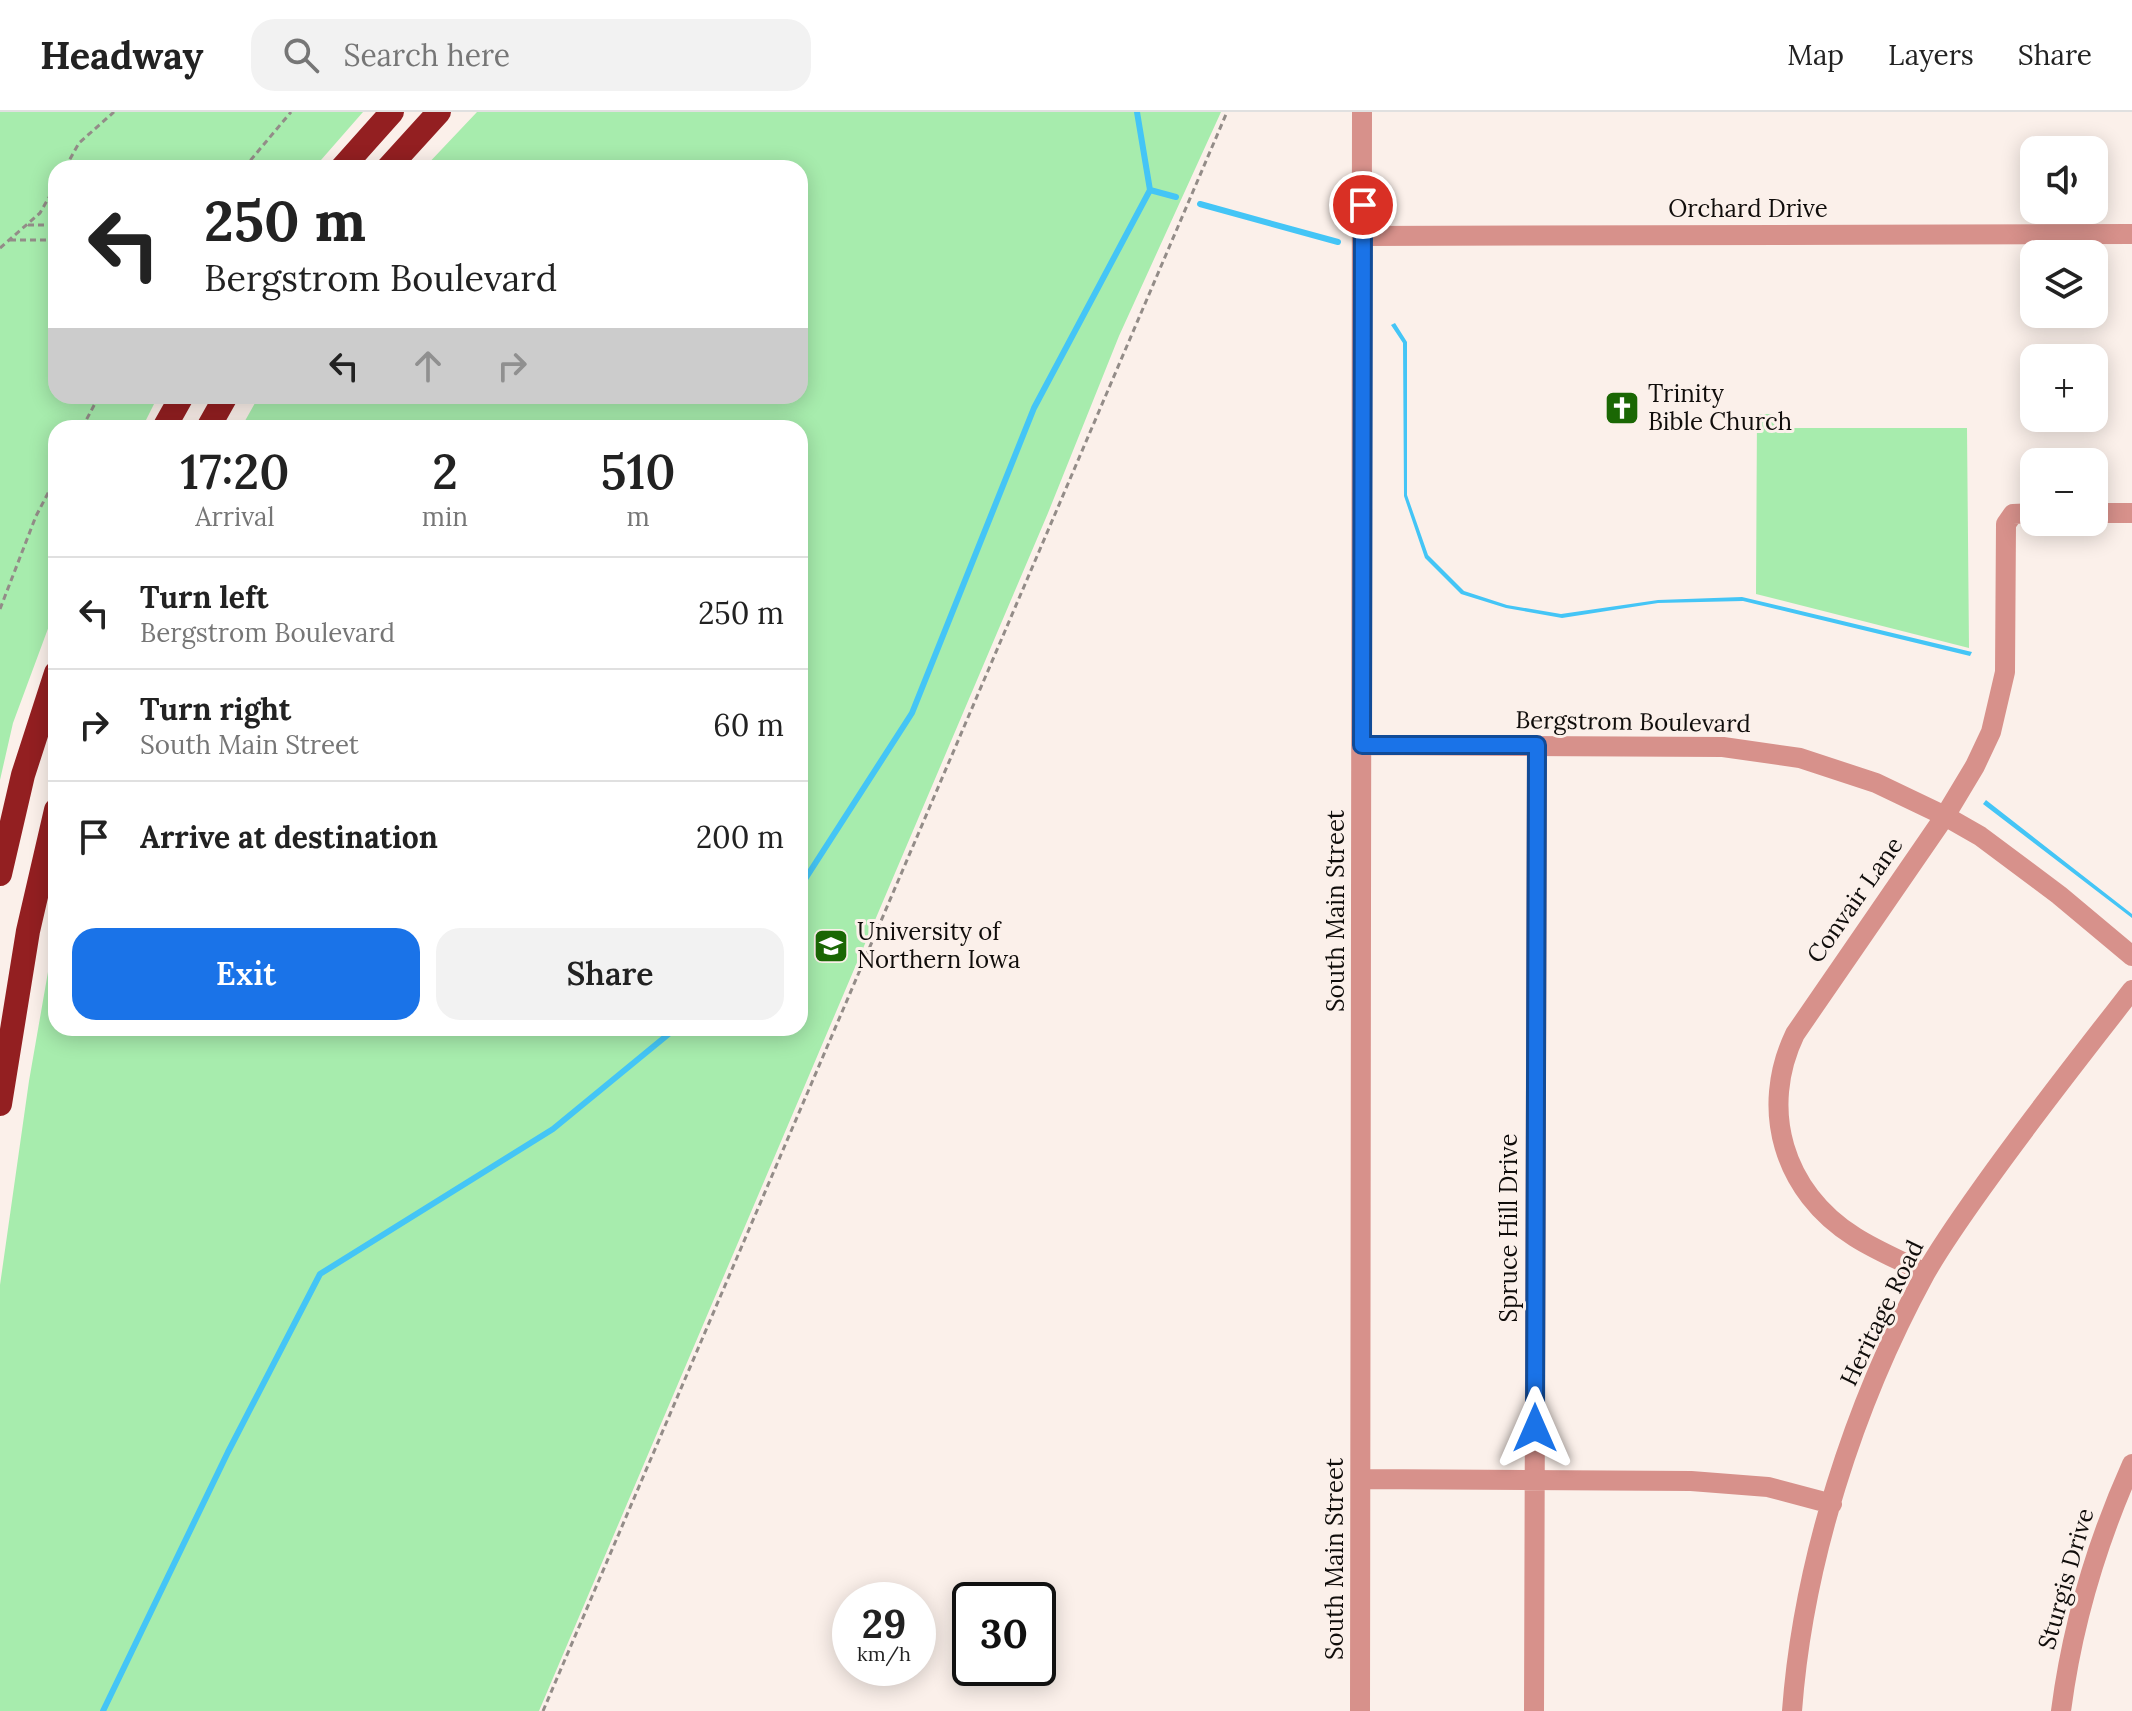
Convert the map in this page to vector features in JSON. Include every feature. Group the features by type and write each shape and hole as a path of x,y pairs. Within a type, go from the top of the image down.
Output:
{"highway":[{"path":"349,160 392,112"},
{"path":"395,160 439,112"},
{"path":"0,874 23,775 48,698"},
{"path":"0,1104 28,931 48,845"}],"street":[{"name":"South Main Street","path":"1360,1711 1362,112"},
{"name":"Orchard Drive","path":"1363,236 2132,234"},
{"path":"2108,513 2132,513"},
{"name":"Convair Lane","path":"1925,1273 1853,1236 1810,1195 1783,1145 1777,1096 1779,1075 1795,1034 1945,816 1991,732 1999,703 2006,644 2006,524 2013,514 2020,514"},
{"name":"Bergstrom Boulevard","path":"1362,745 1723,747 1800,758 1876,783 1945,816 2010,856 2132,956"},
{"name":"Spruce Hill Drive","path":"1534,1711 1537,745"},
{"name":"Heritage Road","path":"1792,1711 1806,1606 1832,1504 1856,1428 1925,1273 1997,1166 2132,990"},
{"name":"Sturgis Drive","path":"2061,1711 2069,1652 2118,1496 2132,1464"},
{"path":"1361,1479 1735,1483 1804,1495 1832,1504"}],"path":[{"path":"69,160 79,143 114,112"},
{"path":"251,160 291,112"},
{"path":"543,1711 1227,112"},
{"path":"0,248 40,213 48,199"},
{"path":"27,225 48,225"},
{"path":"10,240 48,240"},
{"path":"0,609 48,493"}],"green space":[{"path":"0,112 363,112 321,160 48,160 48,404 154,404 146,420 48,420 48,629 13,723 0,780"},
{"name":"University of Northern Iowa","path":"477,112 1221,112 1119,336 1048,513 539,1711 0,1711 0,1285 48,972 48,1036 808,1036 808,420 246,420 254,404 808,404 808,160 432,160"},
{"path":"1757,414 1774,414 1775,428 1967,428 1969,648 1756,594"}],"water":[{"path":"1395,323 1407,342 1407,495 1428,555 1464,591 1507,605 1561,614 1658,600 1742,597 1972,652 1970,656 1743,601 1658,603 1562,618 1506,608 1461,594 1425,558 1404,496 1403,343 1391,325"},
{"path":"1986,800 2132,914 2132,918 1983,804"}],"waterway":[{"path":"808,875 912,713 1034,408 1150,190 1137,112"},
{"path":"1150,190 1176,197"},
{"path":"1200,204 1338,242"},
{"path":"103,1711 228,1452 320,1274 553,1129 666,1036"}],"place":[{"name":"Trinity Bible Church","path":"1622,408"},
{"name":"University of Northern Iowa","path":"831,946"}],"route":[{"path":"1363,205 1362,745 1537,745 1535,1428"}]}
